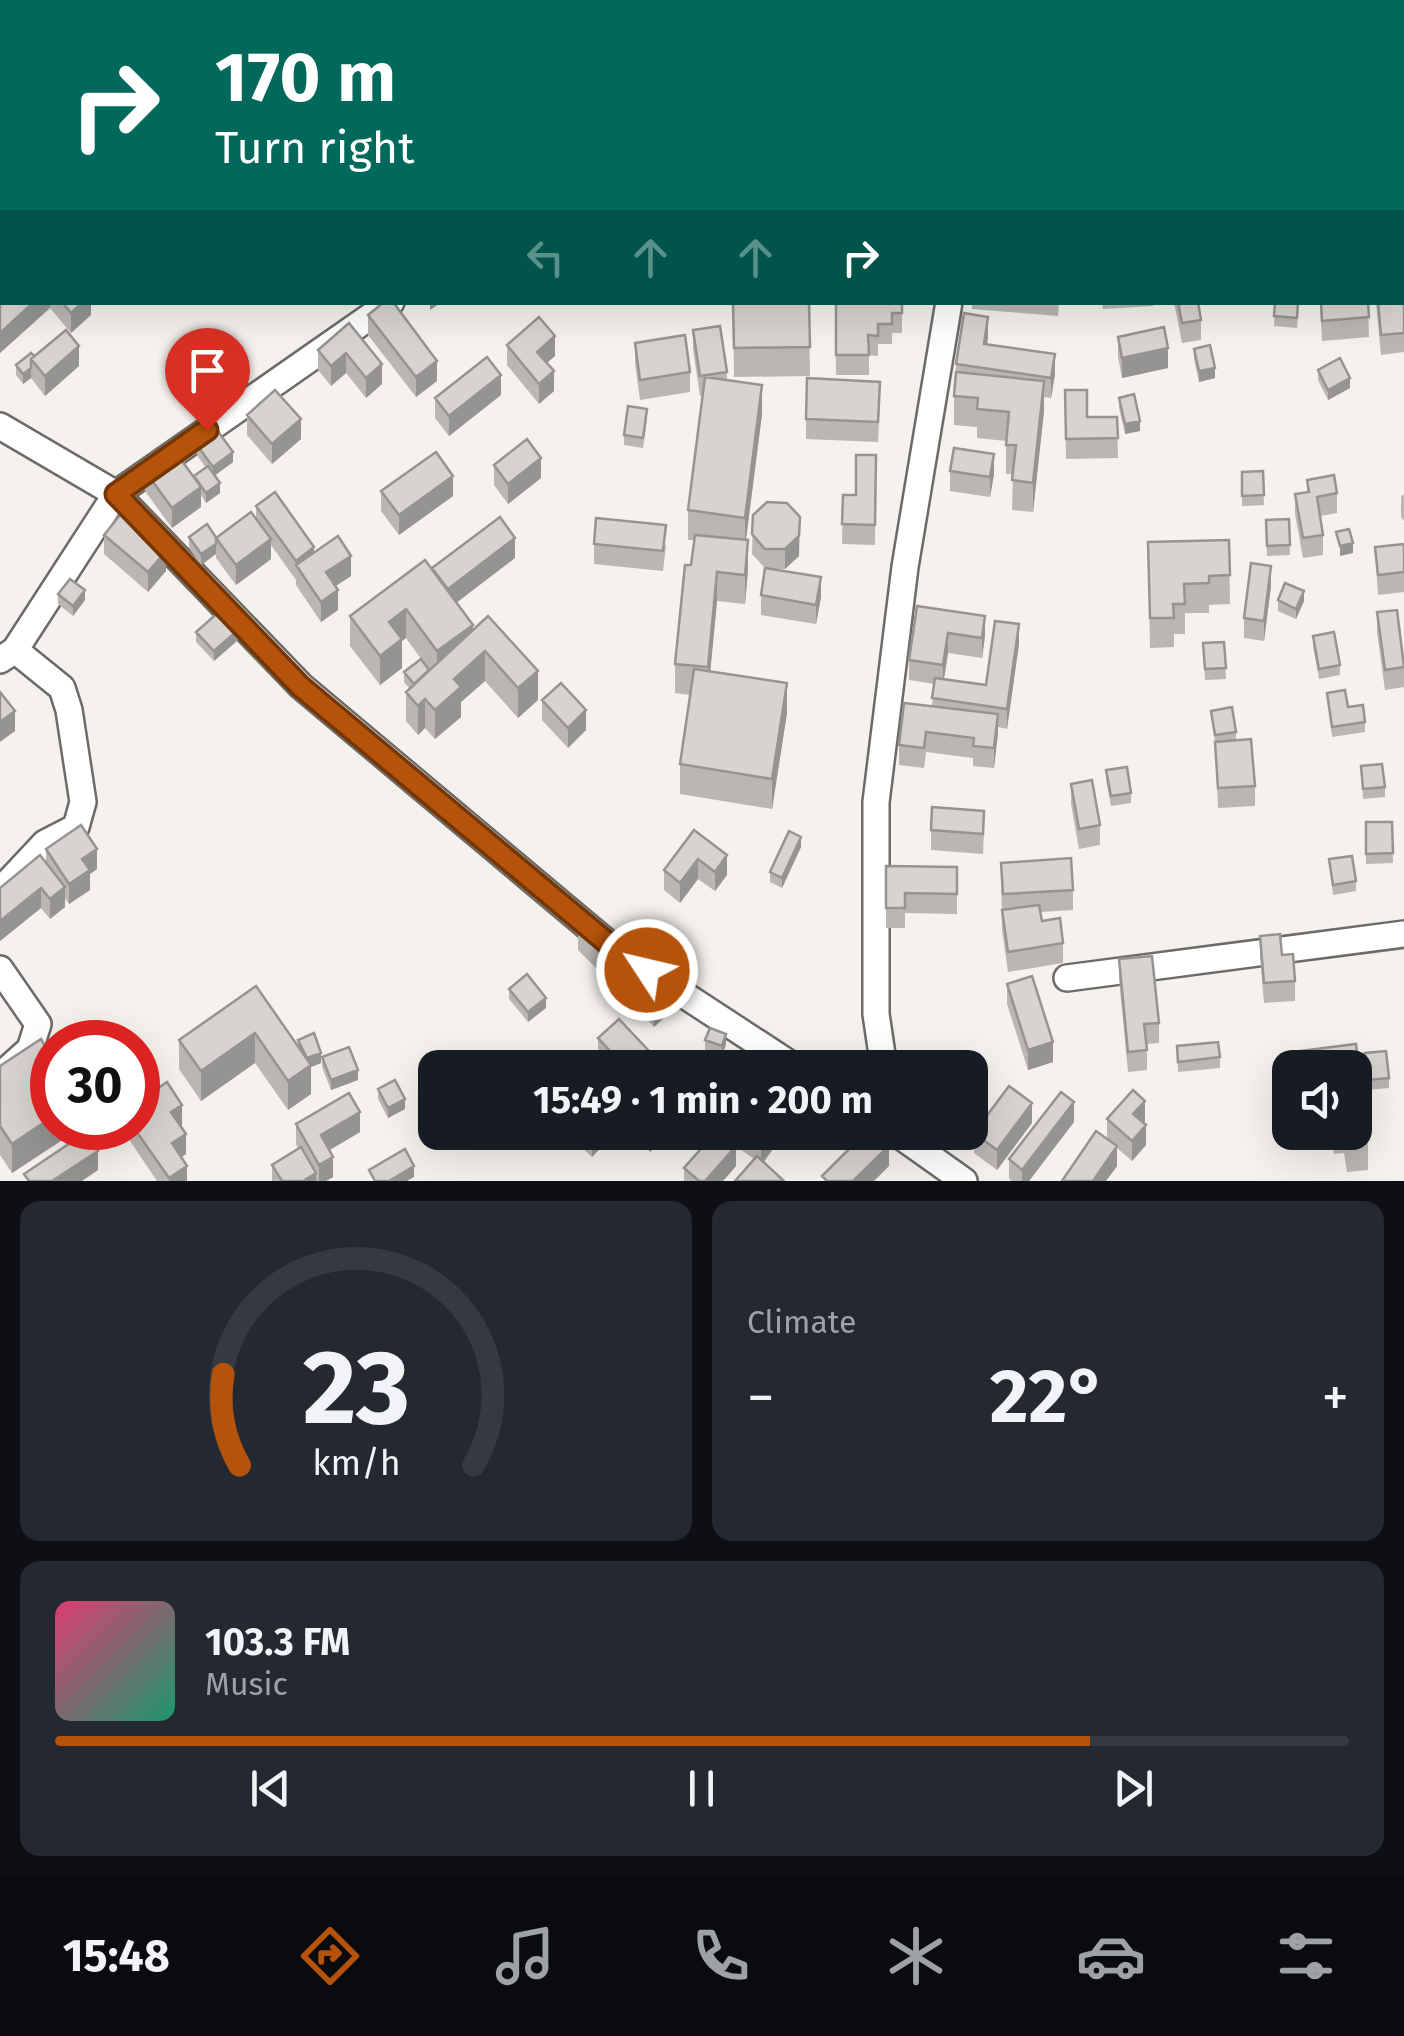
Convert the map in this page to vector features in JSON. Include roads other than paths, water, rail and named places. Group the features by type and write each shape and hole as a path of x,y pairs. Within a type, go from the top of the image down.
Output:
{"street":[{"path":"0,891 45,843 76,827 83,802 62,688 7,655 116,494 387,305"},
{"path":"881,1050 876,1014 876,802 905,567 949,305"},
{"path":"0,426 116,494 300,686 617,951 768,1050"},
{"path":"1067,978 1404,934"},
{"path":"0,968 38,1024 30,1049 0,1076"},
{"path":"920,1150 964,1181"}]}
